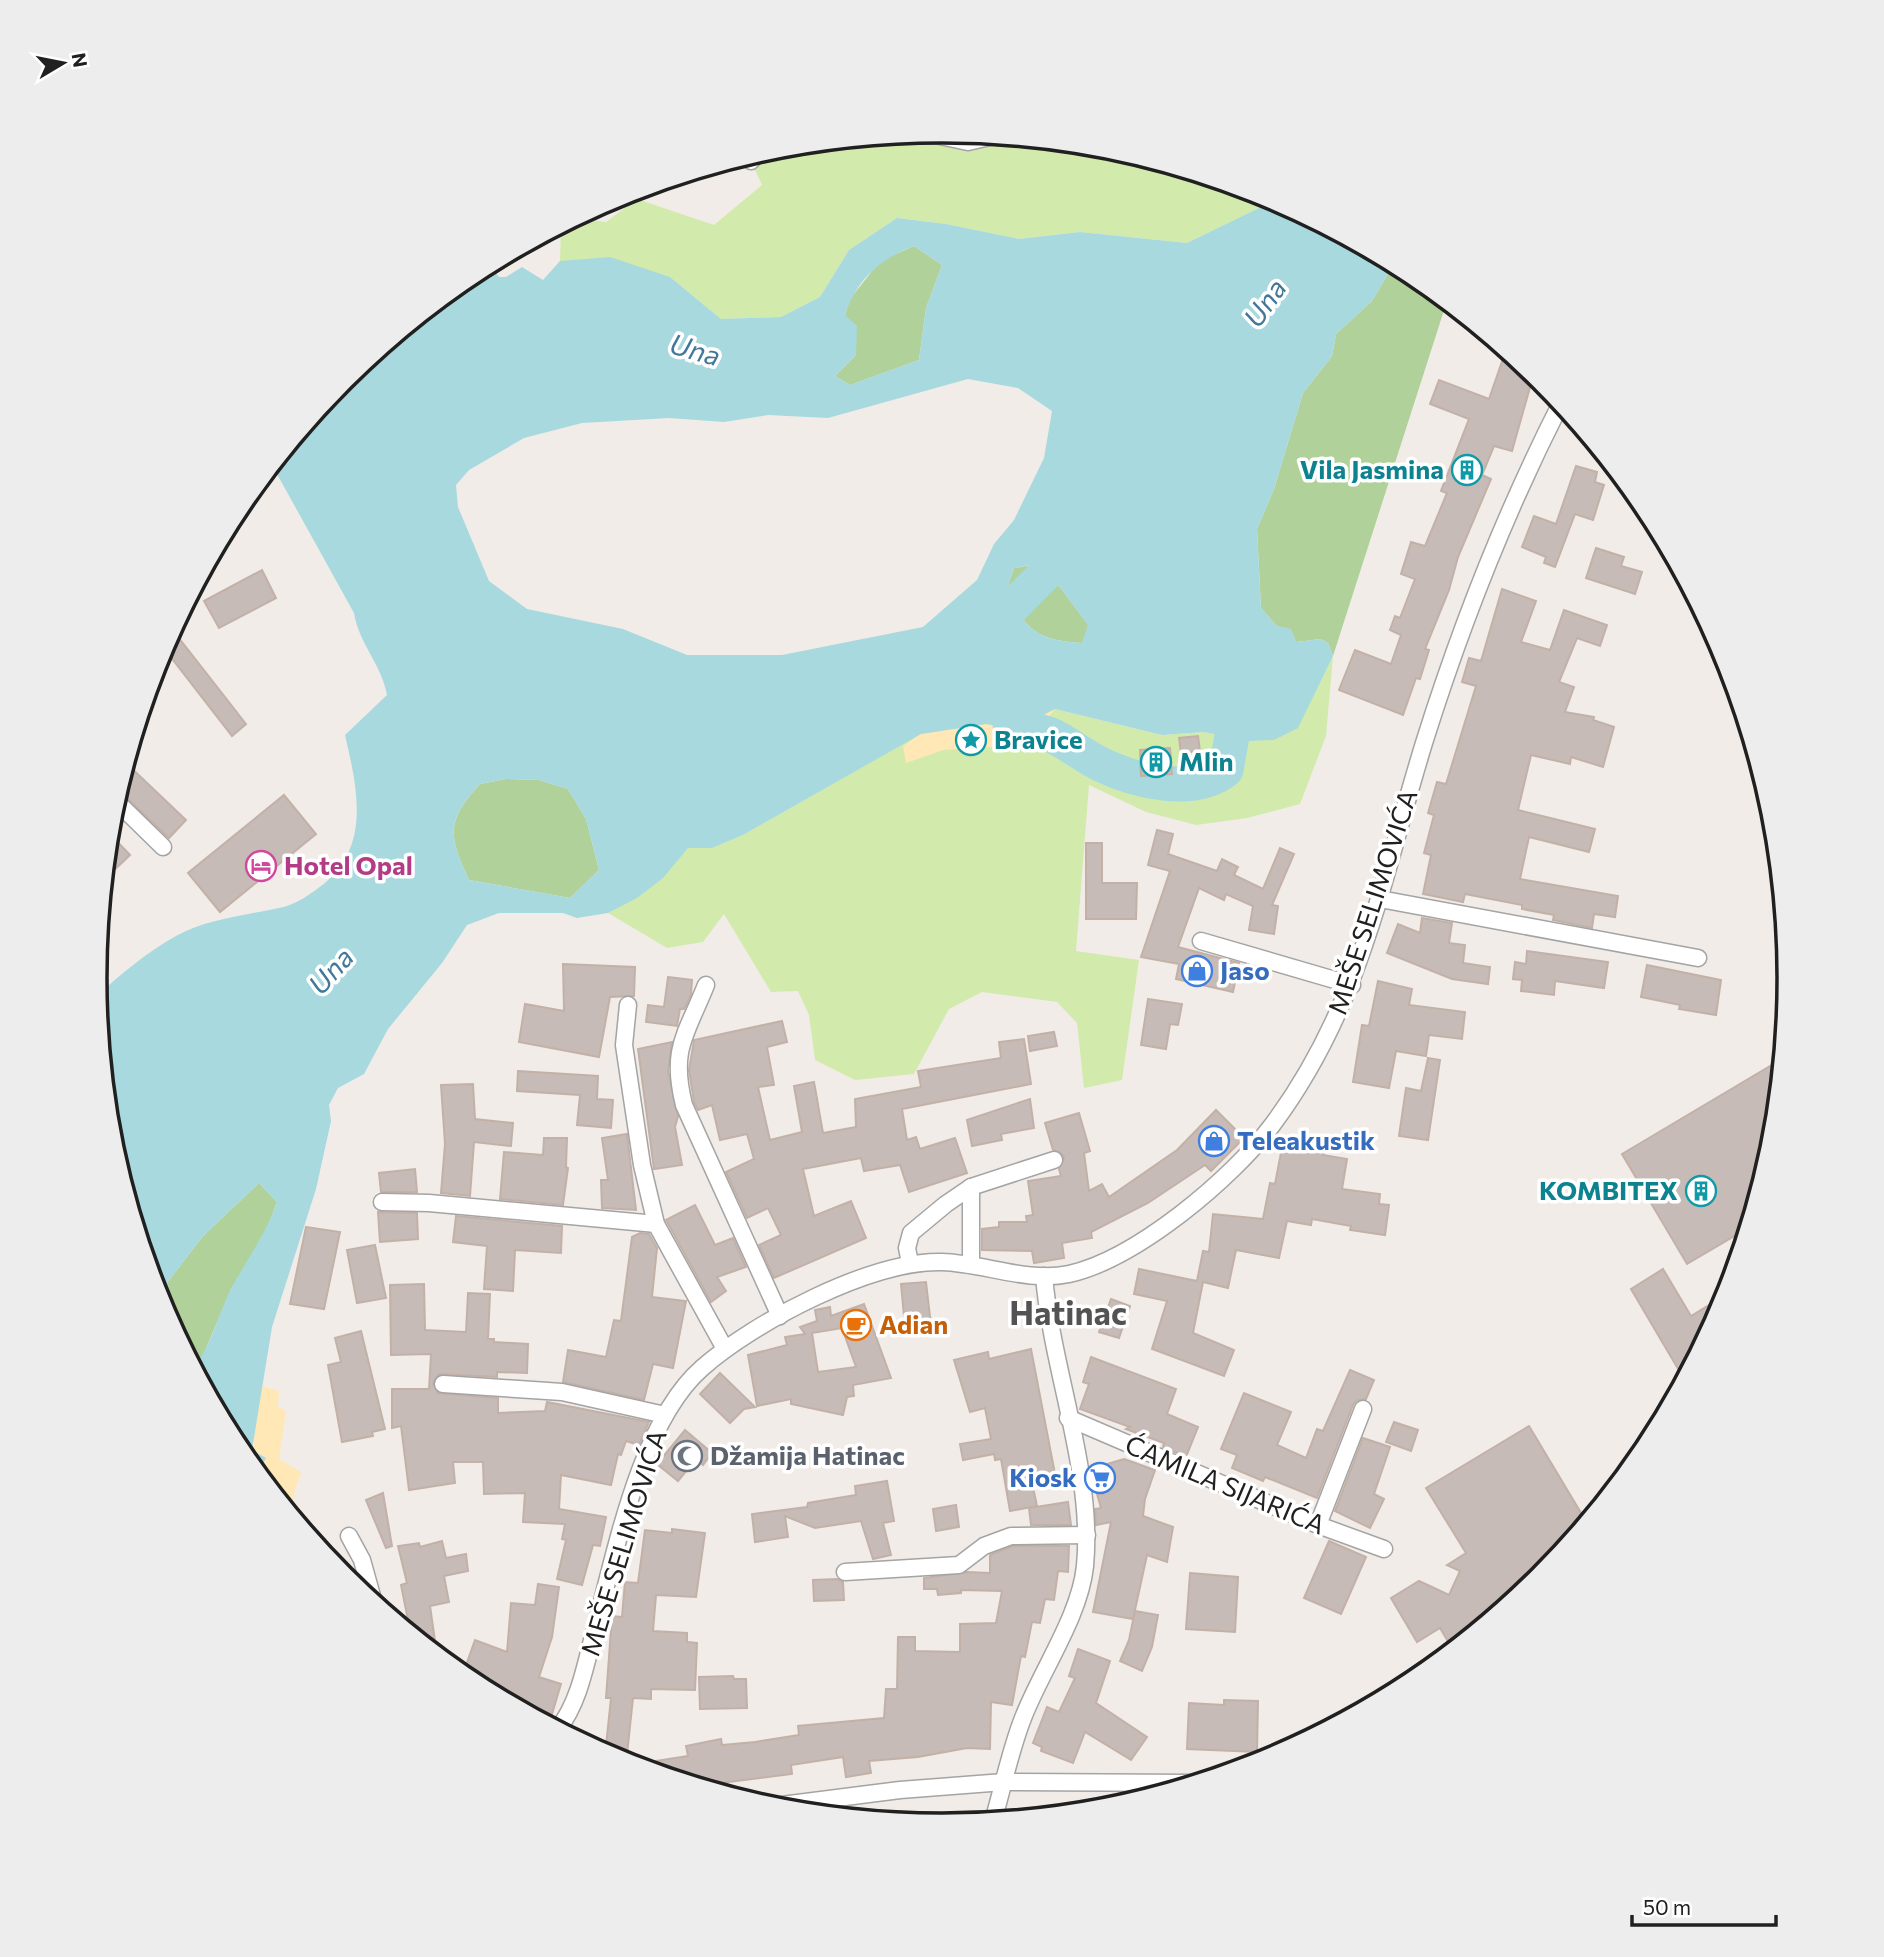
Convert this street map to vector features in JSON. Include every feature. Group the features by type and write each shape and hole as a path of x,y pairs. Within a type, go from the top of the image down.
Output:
{"street":[{"name":"MEŠE SELIMOVIĆA","path":"563,1723 570,1712 645,1459 665,1415 681,1389 725,1349 780,1316 889,1267 941,1262 1044,1276 1068,1274 1102,1263 1191,1206 1229,1172 1271,1127 1306,1074 1352,985 1380,899 1425,740 1477,585 1502,523 1556,413"},
{"path":"124,809 163,847"},
{"path":"1380,899 1698,958"},
{"path":"1201,940 1352,985"},
{"path":"706,985 679,1048 677,1065 684,1105 780,1316"},
{"path":"628,1005 625,1056 642,1165 656,1223 725,1349"},
{"path":"910,1263 907,1248 915,1228 971,1187 1054,1160"},
{"path":"971,1187 971,1265"},
{"path":"382,1202 429,1203 656,1223"},
{"path":"996,1812 1022,1720 1072,1611 1085,1569 1087,1535 1084,1496 1047,1318 1044,1276"},
{"path":"443,1384 562,1392 665,1415"},
{"path":"1318,1525 1363,1409"},
{"name":"ĆAMILA SIJARIĆA","path":"1068,1418 1318,1525 1384,1549"},
{"path":"845,1572 959,1565 984,1546 1011,1536 1087,1535"},
{"path":"349,1536 362,1560 368,1585"},
{"path":"804,1802 900,1790 1004,1782 1165,1783"}],"green space":[{"path":"887,145 997,145 1105,159 1158,172 1261,207 1187,243 1080,232 1019,239 946,224 897,218 849,250 820,297 781,317 721,319 670,277 560,261 561,236 592,220 606,222 630,204 641,200 714,225 762,185 753,165 779,159"},
{"path":"914,246 942,265 926,308 919,360 850,385 835,376 856,355 845,315 850,299 880,261"},
{"path":"1389,273 1444,311 1333,656 1328,643 1321,639 1296,642 1291,630 1277,626 1261,608 1257,529 1274,489 1303,393 1332,356 1336,334 1372,301"},
{"path":"1036,564 1056,582 1089,626 1082,643 1054,639 1036,631 1021,617 1005,594 1014,568"},
{"path":"1333,656 1326,736 1300,804 1247,818 1196,825 1146,812 1089,785 1076,951 1139,960 1122,1080 1084,1088 1077,1023 1057,1002 982,992 949,1009 914,1074 855,1080 815,1060 809,1015 798,991 771,992 724,914 703,942 667,948 608,913 651,884 688,848 712,848 743,835 920,734 1055,709 1162,735 1204,732 1249,741 1308,705"},
{"path":"506,779 539,780 568,789 586,819 599,870 570,898 469,880 454,840 456,819 480,784"},
{"path":"259,1183 277,1202 264,1236 231,1289 200,1361 165,1285 203,1236"}],"sand":[{"name":"Bravice","path":"1055,709 1026,745 943,750 906,763 903,746 920,734 986,724 1004,727 1037,718"},
{"path":"262,1386 279,1391 278,1407 286,1411 279,1459 301,1472 291,1502 254,1452"}],"water":[{"path":"1261,207 1311,229 1389,273 1372,301 1336,334 1332,356 1303,393 1274,489 1257,529 1261,608 1277,626 1291,629 1296,642 1321,639 1328,643 1333,656 1298,728 1274,740 1249,741 1204,732 1162,735 1055,709 1037,718 1003,727 986,724 921,734 743,835 712,848 688,848 663,878 637,898 608,913 577,918 563,913 499,913 467,925 442,963 388,1029 364,1074 338,1088 329,1105 331,1121 316,1189 272,1327 252,1449 199,1359 231,1289 262,1236 277,1202 259,1183 203,1236 165,1285 135,1195 123,1141 114,1088 107,987 145,956 188,930 227,918 285,906 304,898 340,868 355,833 356,794 345,735 387,695 354,613 277,473 279,470 351,388 391,351 434,316 496,273 499,277 506,277 522,267 543,280 560,261 610,257 670,277 721,319 781,317 820,297 849,250 897,218 946,224 1019,239 1080,232 1187,243","holes":["914,246 942,265 926,308 919,360 850,385 835,376 856,355 857,326 845,315 850,302 863,281 880,264","968,379 1018,388 1052,411 1044,458 1014,520 994,544 977,580 923,627 782,655 687,655 623,629 527,609 489,581 458,507 456,485 469,470 524,438 582,423 669,418 724,422 768,415 828,418","1035,564 1056,582 1088,625 1082,643 1054,639 1036,631 1021,617 1005,594 1014,568","506,779 539,780 568,789 586,819 599,870 570,898 469,880 454,840 456,819 480,784"]},
{"path":"254,1451 266,1458 263,1464"}],"building":[{"path":"1503,360 1530,386 1512,451 1494,446 1482,475 1491,479 1458,557 1449,590 1425,649 1429,650 1420,679 1416,678 1403,715 1339,690 1355,650 1391,664 1401,635 1390,630 1395,616 1400,618 1415,579 1401,574 1411,542 1425,546 1447,493 1441,491 1469,419 1430,404 1439,380 1489,399"},
{"path":"1576,466 1597,472 1595,482 1604,485 1593,520 1575,514 1555,567 1544,563 1546,557 1522,547 1534,516 1556,524"},
{"path":"1596,548 1624,557 1621,566 1642,572 1635,594 1586,578"},
{"path":"262,570 276,598 219,628 204,601"},
{"path":"1502,589 1536,601 1521,642 1550,650 1564,610 1607,625 1600,646 1577,638 1559,682 1574,687 1565,712 1594,717 1593,720 1614,727 1603,767 1571,757 1570,764 1531,755 1518,810 1595,829 1589,852 1529,837 1520,879 1618,896 1615,917 1594,914 1592,928 1553,920 1554,915 1522,909 1522,905 1465,894 1463,902 1423,894 1431,855 1424,853 1434,815 1428,813 1437,782 1446,784 1476,686 1462,682 1469,658 1481,661"},
{"path":"179,639 246,724 232,736 171,657"},
{"path":"1198,736 1200,751 1181,753 1179,738"},
{"name":"Mlin","path":"1170,748 1172,774 1141,776 1140,750"},
{"path":"133,770 186,820 169,838 127,798"},
{"name":"Hotel Opal","path":"284,795 316,834 220,912 188,873"},
{"path":"1157,830 1173,834 1168,854 1217,871 1222,859 1238,867 1234,875 1263,889 1280,848 1294,854 1272,905 1278,906 1274,934 1249,930 1253,906 1226,894 1224,900 1199,888 1178,947 1239,963 1233,992 1176,979 1179,964 1141,957 1170,871 1148,865"},
{"path":"118,843 130,855 114,871"},
{"path":"1086,843 1102,843 1102,883 1137,883 1136,919 1086,919"},
{"path":"1422,918 1452,923 1449,943 1465,945 1463,963 1490,967 1488,984 1452,979 1387,953 1398,924 1420,933"},
{"path":"1527,951 1608,962 1604,988 1555,981 1554,995 1521,991 1522,980 1513,979 1515,962 1526,964"},
{"path":"563,964 635,967 634,996 610,997 599,1057 519,1042 525,1004 564,1011"},
{"path":"1647,965 1721,980 1716,1015 1679,1009 1680,1005 1641,997"},
{"path":"668,977 692,980 691,995 684,1009 680,1009 677,1026 646,1022 648,1005 664,1007"},
{"path":"1378,981 1412,989 1409,1005 1465,1012 1462,1039 1429,1035 1426,1056 1396,1051 1389,1088 1353,1082 1362,1025 1369,1026"},
{"path":"1148,999 1182,1004 1178,1025 1170,1024 1166,1049 1141,1045"},
{"path":"782,1021 787,1042 767,1047 774,1085 758,1087 770,1140 802,1132 794,1086 814,1082 823,1133 856,1127 855,1099 921,1087 918,1071 1001,1058 999,1042 1024,1039 1031,1084 902,1109 907,1140 916,1137 920,1149 955,1138 967,1173 909,1192 900,1165 864,1171 861,1158 803,1169 814,1216 851,1201 866,1238 774,1278 759,1245 781,1235 768,1208 747,1218 726,1172 754,1159 747,1134 720,1140 712,1105 698,1110 694,1102 689,1070 694,1040"},
{"path":"1054,1032 1057,1046 1030,1051 1028,1036"},
{"path":"672,1042 668,1071 678,1116 675,1127 682,1165 654,1169 638,1049"},
{"path":"1428,1058 1440,1060 1428,1140 1399,1136 1406,1088 1421,1091"},
{"name":"KOMBITEX","path":"1772,1065 1761,1141 1737,1235 1687,1264 1622,1154"},
{"path":"518,1071 598,1076 597,1099 613,1100 611,1128 577,1125 580,1095 517,1091"},
{"path":"473,1084 475,1119 513,1123 511,1146 474,1142 470,1196 441,1193 445,1144 441,1085"},
{"path":"1030,1099 1034,1128 1001,1134 1002,1140 972,1146 967,1120"},
{"path":"1216,1110 1244,1138 1211,1171 1205,1165 1148,1203 1091,1232 1092,1238 1062,1243 1064,1258 1034,1263 1032,1251 982,1250 982,1229 999,1227 999,1222 1027,1222 1026,1216 1033,1215 1028,1181 1061,1176 1059,1169 1064,1157 1053,1150 1045,1123 1079,1113 1090,1151 1084,1153 1089,1191 1102,1184 1109,1197 1177,1150"},
{"path":"627,1134 636,1210 602,1208 601,1180 608,1180 602,1138"},
{"path":"1284,1137 1325,1145 1323,1155 1347,1159 1342,1189 1380,1194 1379,1204 1389,1205 1385,1235 1350,1230 1351,1226 1312,1219 1311,1225 1287,1221 1279,1258 1236,1250 1228,1288 1203,1282 1193,1333 1234,1350 1224,1376 1152,1349 1167,1301 1134,1294 1139,1269 1197,1281 1203,1251 1209,1252 1213,1214 1263,1219 1270,1183 1275,1184"},
{"path":"544,1138 567,1138 568,1168 563,1205 500,1199 504,1152 543,1155"},
{"path":"415,1169 417,1192 381,1192 379,1173"},
{"path":"695,1205 715,1245 733,1238 746,1267 717,1277 726,1291 711,1302 666,1220"},
{"path":"378,1212 417,1213 418,1239 380,1242"},
{"path":"456,1216 562,1226 561,1253 515,1250 513,1291 484,1289 487,1246 453,1242"},
{"path":"306,1227 340,1232 324,1309 290,1304"},
{"path":"640,1233 649,1234 657,1248 652,1297 686,1301 673,1368 653,1364 644,1400 563,1382 568,1350 606,1357 614,1320 621,1321 632,1237"},
{"path":"375,1245 386,1298 357,1303 347,1250"},
{"path":"1663,1269 1691,1316 1711,1303 1679,1370 1631,1289"},
{"path":"926,1282 931,1325 905,1327 901,1284"},
{"path":"424,1284 425,1330 466,1332 468,1293 490,1294 488,1339 494,1339 494,1342 528,1344 527,1373 497,1372 497,1377 439,1374 433,1383 438,1393 498,1398 498,1413 545,1411 547,1402 649,1422 639,1445 626,1441 621,1455 618,1454 611,1485 561,1475 559,1509 606,1517 600,1546 593,1545 582,1585 557,1579 566,1540 562,1539 565,1524 523,1522 525,1493 484,1494 483,1462 453,1462 455,1483 409,1490 401,1426 392,1428 392,1389 429,1389 431,1354 391,1355 390,1285"},
{"path":"1111,1299 1130,1306 1119,1338 1099,1332"},
{"path":"864,1304 891,1378 853,1385 854,1396 847,1397 843,1415 791,1404 791,1399 757,1406 748,1355 787,1345 785,1337 805,1334 800,1327 817,1321 815,1310 830,1307 831,1316","holes":["842,1328 856,1367 818,1372 812,1333"]},
{"path":"361,1331 385,1429 372,1432 373,1436 342,1442 328,1365 341,1362 335,1338"},
{"path":"1031,1349 1055,1474 1031,1478 1037,1506 1010,1511 1001,1459 995,1460 994,1454 963,1460 960,1444 991,1439 985,1408 970,1412 954,1360 988,1352 989,1359"},
{"path":"1091,1357 1176,1389 1167,1414 1198,1427 1186,1457 1163,1447 1164,1443 1126,1429 1130,1427 1080,1409 1089,1384 1083,1382"},
{"path":"1350,1370 1374,1380 1366,1399 1357,1400 1353,1405 1317,1498 1265,1477 1263,1481 1232,1468 1237,1455 1221,1449 1244,1393 1291,1412 1277,1445 1306,1458 1317,1429 1323,1431"},
{"path":"720,1373 755,1407 744,1409 730,1423 700,1394"},
{"path":"1394,1422 1418,1430 1411,1451 1386,1442"},
{"path":"1529,1426 1582,1515 1533,1569 1450,1641 1440,1628 1417,1642 1391,1598 1419,1581 1449,1595 1460,1571 1447,1565 1466,1553 1426,1488"},
{"name":"Džamija Hatinac","path":"685,1430 712,1453 703,1465 696,1459 678,1481 657,1464"},
{"path":"1363,1438 1390,1447 1374,1494 1384,1499 1370,1528 1335,1511"},
{"path":"1124,1459 1155,1470 1145,1499 1143,1516 1173,1527 1167,1562 1147,1555 1133,1619 1093,1612 1111,1522 1096,1525 1095,1509 1101,1508 1090,1469"},
{"path":"887,1481 894,1521 883,1523 891,1555 873,1559 861,1521 815,1528 785,1516 788,1537 755,1542 752,1514 807,1507 808,1503 856,1495 855,1486"},
{"path":"383,1493 392,1546 386,1548 366,1500"},
{"path":"1068,1502 1071,1525 1031,1525 1029,1508"},
{"path":"956,1505 959,1527 936,1531 933,1509"},
{"path":"672,1529 705,1533 696,1597 656,1595 653,1631 687,1633 687,1642 697,1643 695,1690 651,1689 651,1699 633,1698 627,1752 606,1743 611,1698 606,1698 612,1616 622,1617 625,1582 638,1583 645,1530 672,1533"},
{"path":"442,1541 446,1558 466,1554 468,1571 444,1576 449,1602 430,1606 435,1642 408,1620 401,1585 407,1583 398,1546 419,1543 420,1547"},
{"path":"1329,1541 1366,1557 1341,1614 1304,1598"},
{"path":"1013,1546 1069,1546 1068,1572 1058,1571 1054,1600 1045,1599 1040,1623 1032,1622 1025,1657 1021,1656 1012,1705 991,1702 990,1749 967,1748 918,1757 869,1761 871,1773 846,1777 843,1757 791,1765 792,1774 720,1783 653,1761 688,1756 686,1746 721,1739 722,1745 755,1742 799,1735 798,1726 884,1718 886,1689 897,1689 898,1637 915,1637 915,1651 960,1652 960,1624 996,1623 1002,1591 961,1590 961,1593 938,1595 937,1589 924,1589 924,1578 967,1572 990,1573 990,1555"},
{"path":"1190,1573 1238,1577 1235,1632 1186,1629"},
{"path":"837,1579 843,1582 844,1600 814,1601 813,1580"},
{"path":"538,1584 559,1587 552,1637 539,1677 561,1684 552,1714 524,1702 466,1665 475,1640 507,1652 511,1603 535,1605"},
{"path":"1135,1611 1158,1615 1152,1647 1142,1671 1120,1661 1129,1640"},
{"path":"1078,1649 1110,1661 1096,1703 1147,1737 1131,1760 1085,1732 1073,1763 1041,1751 1042,1747 1033,1743 1047,1707 1059,1712 1075,1678 1069,1676"},
{"path":"733,1676 734,1679 746,1679 747,1708 700,1709 699,1677"},
{"path":"1224,1700 1258,1701 1257,1752 1187,1749 1189,1703 1224,1705"}],"waterway":[{"name":"Una","path":"980,639 1079,540"},
{"path":"1010,724 1053,736 1094,761 1130,776 1181,784 1213,778 1226,770 1232,736"}],"place":[{"name":"Vila Jasmina","path":"1467,470"},
{"name":"Bravice","path":"971,740"},
{"name":"Mlin","path":"1156,762"},
{"name":"Hotel Opal","path":"261,866"},
{"name":"Jaso","path":"1197,971"},
{"name":"Teleakustik","path":"1214,1141"},
{"name":"KOMBITEX","path":"1701,1191"},
{"name":"Adian","path":"856,1325"},
{"name":"Džamija Hatinac","path":"687,1456"},
{"name":"Kiosk","path":"1100,1478"}],"district":[{"name":"Hatinac","path":"1068,1313"}]}
